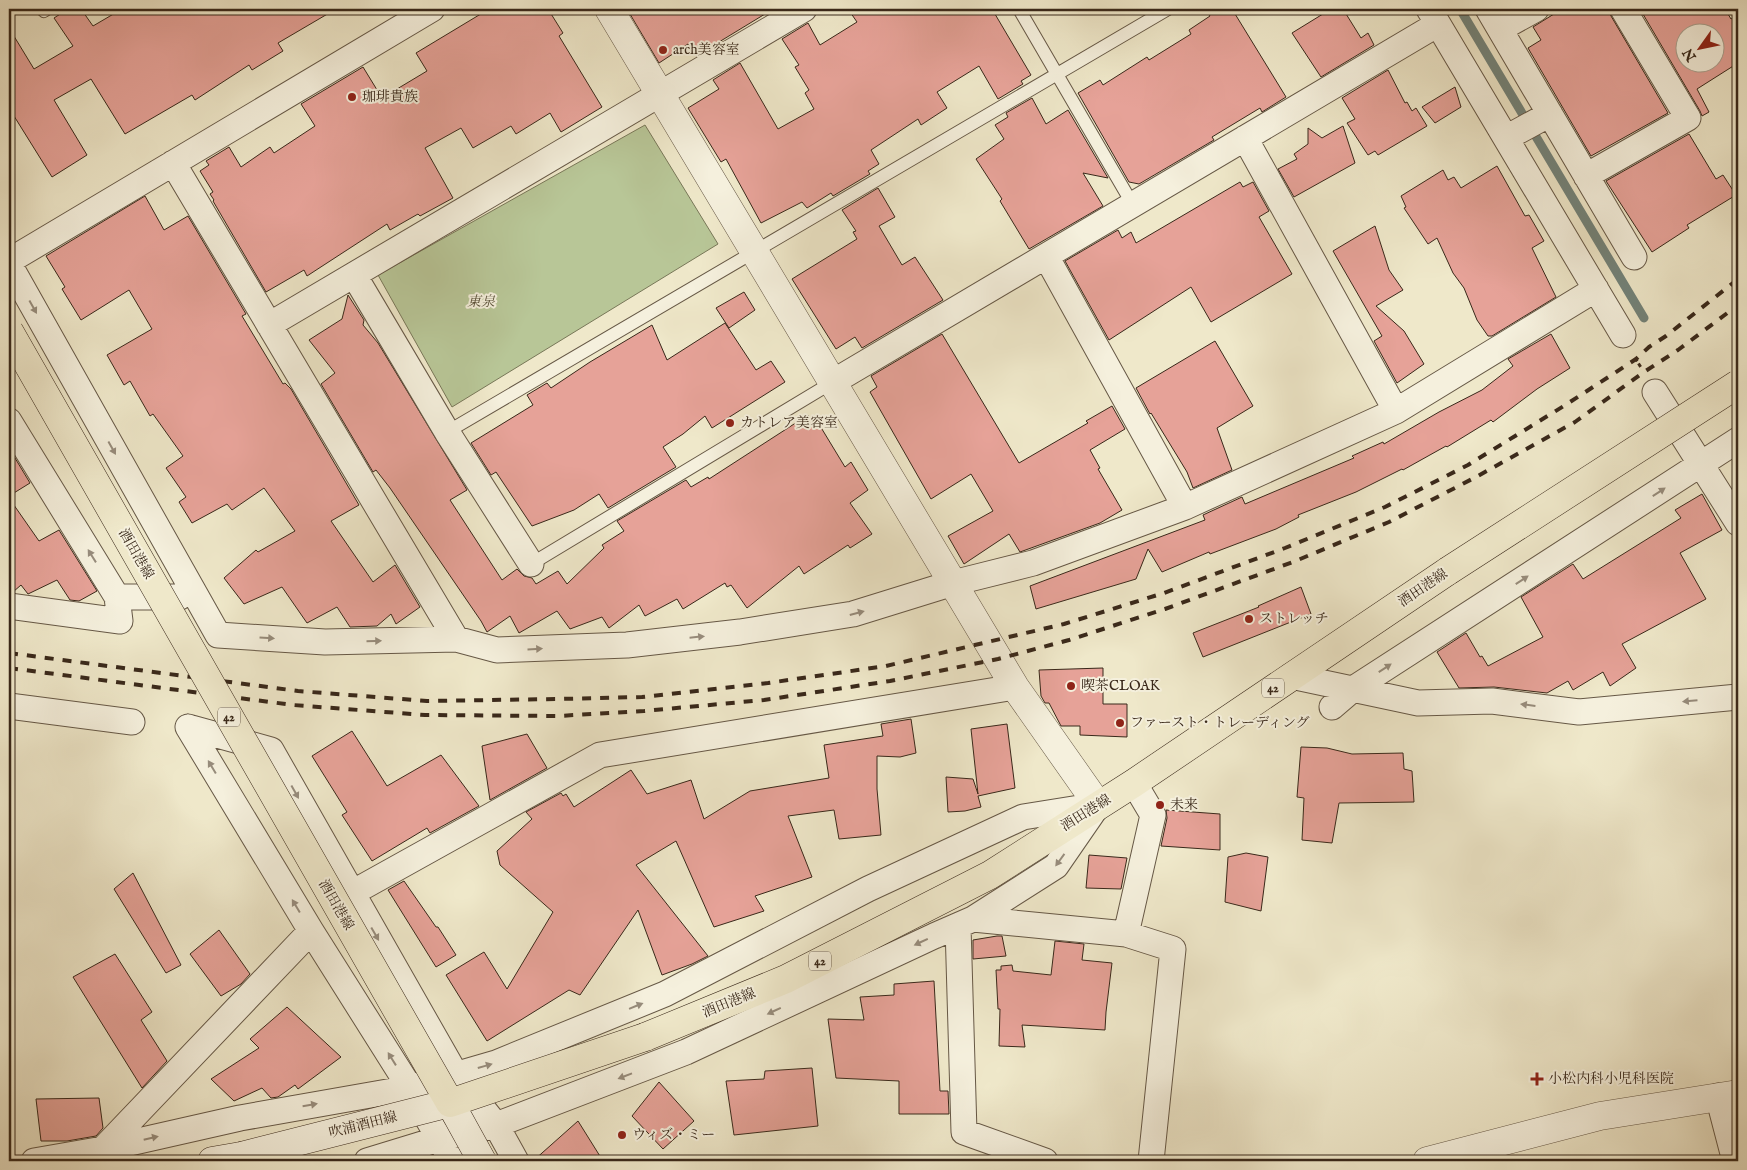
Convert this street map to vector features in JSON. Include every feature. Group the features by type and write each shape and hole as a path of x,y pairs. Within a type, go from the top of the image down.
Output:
{"main road":[{"name":"酒田港線","path":"9,331 450,1103 646,1037 786,980 990,874 1134,783 1448,571 1738,384"}],"street":[{"path":"432,9 9,262 218,635 325,642 456,639 497,650 646,643 740,632 853,614 953,583 1034,563 1185,507 1396,411 1596,289"},
{"path":"609,9 1015,687 1098,806"},
{"path":"269,325 804,9"},
{"path":"1536,9 1494,19 1634,257"},
{"path":"1586,176 1688,118 1623,9"},
{"path":"832,382 1245,138 1434,16 1623,335"},
{"path":"1506,138 1550,114"},
{"path":"1245,138 1396,411"},
{"path":"173,163 456,639"},
{"path":"1046,256 1185,507"},
{"path":"354,275 448,432 531,564"},
{"path":"1655,392 1738,523"},
{"path":"9,420 117,597 120,622 9,606"},
{"path":"1332,707 1353,689 1738,440"},
{"path":"117,597 195,596"},
{"path":"1291,676 1418,703 1492,701 1580,712 1738,697"},
{"path":"352,893 600,755 1015,687"},
{"path":"9,706 132,722"},
{"path":"452,1161 410,1088 311,931 188,728 271,750 456,1075 496,1125 516,1161"},
{"path":"1126,934 1153,815 1134,783"},
{"path":"367,1161 439,1139 496,1125 686,1052 965,922 1056,866 1098,806"},
{"path":"34,1161 103,1149 240,1118 410,1088 496,1063 665,994 868,889 1024,817 1098,806"},
{"path":"965,922 1126,934 1173,949 1151,1161"},
{"path":"965,922 964,1132 1045,1161"},
{"path":"103,1149 311,931"},
{"path":"1427,1161 1600,1116 1728,1095 1735,1161"},
{"path":"450,1103 482,1161"},
{"name":"吹浦酒田線","path":"212,1161 241,1156 450,1103"}],"lane":[{"path":"42,9 44,11 47,9"},
{"path":"1018,9 1133,205"},
{"path":"448,432 1168,9"},
{"path":"531,564 832,382"}],"path":[{"path":"1623,335 1655,392"}],"green space":[{"name":"東泉","path":"645,125 718,244 452,407 378,275"}],"building":[{"path":"68,9 81,9 93,26 122,9 336,9 278,43 283,51 252,70 249,65 195,100 192,95 125,134 91,79 54,100 87,155 52,177 9,108 9,28 34,69 73,46 54,18"},
{"path":"489,9 548,9 563,33 559,36 602,107 561,132 550,113 516,134 511,126 473,148 461,128 425,148 453,198 420,216 418,214 390,230 387,224 307,276 304,270 266,292 213,201 210,194 213,192 200,171 209,165 206,161 229,147 241,167 270,147 274,153 315,126 301,104 363,67 382,98 427,71 416,53"},
{"path":"627,9 776,9 696,56 688,44 659,63"},
{"path":"848,9 992,9 1031,75 1021,81 1023,84 998,99 979,66 937,92 947,108 921,125 918,119 871,150 879,164 868,171 870,174 833,196 831,193 807,208 802,202 761,223 726,159 721,162 688,108 719,89 713,80 740,63 778,129 814,109 805,93 809,90 795,67 799,65 782,39 808,23 820,45 857,22"},
{"path":"1206,9 1232,9 1286,97 1262,112 1260,108 1212,137 1214,140 1139,184 1129,182 1078,93 1100,80 1103,85 1147,57 1149,60 1191,34 1189,30 1210,16"},
{"path":"1331,9 1343,9 1361,38 1368,33 1374,45 1321,77 1292,33"},
{"path":"1562,9 1609,9 1611,16 1668,113 1591,156 1528,48 1541,40 1533,27"},
{"path":"1640,9 1725,9 1731,19 1738,15 1738,63 1724,72 1724,22 1674,22 1674,67"},
{"path":"1388,70 1405,103 1407,102 1412,111 1416,108 1427,126 1378,155 1375,151 1368,155 1347,123 1355,119 1342,98"},
{"path":"1677,72 1724,72 1697,89 1709,112 1702,116"},
{"path":"1455,87 1461,107 1435,123 1422,107"},
{"path":"1032,98 1046,124 1068,110 1108,178 1083,173 1103,206 1029,249 1000,201 1002,199 976,159 1004,139 995,125 1008,117 1006,113"},
{"path":"1343,126 1355,163 1294,197 1278,169 1297,159 1294,154 1308,144 1308,128 1322,138"},
{"path":"1689,134 1716,179 1723,175 1736,195 1687,225 1689,228 1652,252 1606,181"},
{"path":"1497,166 1525,216 1529,215 1544,241 1532,248 1556,297 1492,336 1488,336 1477,320 1464,288 1453,273 1437,238 1428,244 1404,208 1406,207 1401,196 1443,170 1448,180 1454,177 1461,188"},
{"path":"1240,182 1243,187 1253,182 1269,211 1259,217 1292,274 1211,322 1191,287 1109,340 1065,261 1118,230 1122,238 1131,232 1136,243"},
{"path":"878,188 895,217 879,226 902,265 915,257 943,300 862,348 855,337 836,349 792,279 857,239 853,232 856,231 842,210"},
{"path":"145,196 164,230 188,216 246,314 242,316 283,384 285,383 291,389 359,505 331,521 373,582 395,565 420,607 396,624 391,614 377,626 350,627 337,607 307,623 282,587 244,604 224,578 256,550 258,552 295,531 264,488 232,510 227,504 192,523 179,502 186,497 166,468 183,456 153,414 150,416 130,381 124,385 107,355 152,329 129,290 81,320 62,289 65,287 46,256"},
{"path":"1375,226 1389,270 1403,290 1376,306 1404,331 1424,364 1397,383 1374,341 1382,336 1333,251"},
{"path":"744,292 755,310 729,328 716,308"},
{"path":"348,295 364,320 363,325 378,343 467,490 450,500 502,580 517,569 524,576 532,578 536,584 558,571 567,584 604,548 602,545 624,531 617,521 686,480 691,487 708,477 709,479 808,415 810,419 814,416 845,467 851,462 868,490 850,503 872,534 850,548 848,545 804,574 799,566 747,608 731,585 727,587 725,583 683,609 677,599 645,616 639,605 609,628 602,617 570,629 557,611 519,633 510,616 487,632 390,488 376,470 373,472 321,384 335,373 309,340 342,319"},
{"path":"725,323 756,370 771,361 785,382 712,428 705,416 663,447 676,467 608,508 599,494 574,510 532,526 496,472 491,475 471,443 533,405 527,395 547,383 551,388 652,325 667,360"},
{"path":"942,334 1019,463 1088,423 1086,421 1112,406 1125,429 1090,450 1100,468 1098,469 1122,510 1100,523 1020,552 1009,534 964,564 948,536 993,511 971,474 931,499 870,392 877,387 871,376"},
{"path":"1551,334 1570,368 1537,389 1493,422 1491,420 1447,447 1356,492 1298,515 1299,517 1276,529 1210,554 1209,552 1162,572 1148,549 1136,579 1036,609 1030,586 1205,520 1203,515 1242,497 1245,504 1354,458 1352,456 1383,442 1384,444 1482,390 1513,366 1508,359"},
{"path":"1215,341 1253,406 1217,428 1232,470 1193,488 1187,472 1150,414 1136,388"},
{"path":"9,448 30,483 9,496"},
{"path":"1702,494 1722,530 1680,553 1706,599 1622,644 1636,668 1610,686 1603,672 1573,690 1568,681 1547,693 1494,687 1459,688 1437,652 1466,633 1480,657 1482,656 1488,666 1543,637 1521,597 1573,564 1583,579 1681,518 1675,510"},
{"path":"9,498 39,541 59,530 97,591 79,601 70,600 57,580 28,594 21,585 13,592 9,592"},
{"path":"1301,587 1311,614 1203,657 1193,633 1259,607"},
{"path":"1103,668 1103,704 1127,704 1127,737 1080,735 1080,726 1061,726 1049,703 1045,703 1041,696 1039,670"},
{"path":"911,719 916,753 900,757 877,756 877,789 881,835 839,839 834,810 788,816 812,877 755,896 764,911 714,927 676,841 636,865 708,956 662,975 638,910 580,995 569,990 487,1041 446,975 484,952 507,989 553,912 500,865 497,851 532,819 526,812 561,793 563,796 566,794 574,807 631,770 647,794 691,780 704,819 750,791 829,778 824,745 883,736 881,724"},
{"path":"1007,724 1015,788 978,796 981,807 965,811 948,812 946,777 973,779 978,794 971,729"},
{"path":"352,731 387,786 441,755 479,806 430,833 427,828 372,861 342,815 347,812 312,756"},
{"path":"527,734 547,768 490,800 482,746"},
{"path":"1301,747 1327,748 1352,754 1403,753 1404,769 1412,771 1414,802 1339,803 1332,843 1302,840 1304,798 1297,797"},
{"path":"1166,810 1220,814 1220,850 1161,846 1167,818"},
{"path":"1246,853 1268,857 1261,911 1225,902 1228,857"},
{"path":"1089,855 1127,858 1121,889 1086,888"},
{"path":"133,873 181,965 166,973 114,889"},
{"path":"404,881 456,955 436,967 388,890"},
{"path":"219,930 250,974 241,984 221,996 190,954"},
{"path":"1002,936 1006,956 973,959 973,940"},
{"path":"1055,941 1084,944 1082,960 1112,963 1105,1030 1022,1025 1025,1047 999,1046 1000,1009 998,1009 996,970 1001,970 1001,966 1012,965 1013,971 1051,975"},
{"path":"115,954 152,1012 141,1020 167,1061 142,1088 73,977"},
{"path":"934,981 940,1091 948,1091 949,1114 899,1114 899,1081 836,1078 828,1019 864,1020 860,997 894,995 894,984"},
{"path":"287,1007 341,1057 298,1089 295,1085 278,1097 271,1098 262,1088 234,1101 211,1079 259,1048 250,1039"},
{"path":"812,1068 818,1126 734,1135 726,1081 764,1079 765,1071"},
{"path":"659,1082 694,1121 663,1149 632,1116"},
{"path":"99,1098 103,1128 96,1136 67,1141 41,1141 36,1099"},
{"path":"578,1121 603,1161 533,1161"}],"waterway":[{"path":"1460,9 1644,318"}],"railway":[{"path":"9,653 298,691 427,701 642,697 768,683 886,666 1064,624 1164,593 1285,548 1385,507 1468,465 1567,404 1636,359 1738,279"},
{"path":"9,668 293,705 425,715 558,716 644,711 764,700 890,681 998,659 1069,640 1165,609 1293,562 1389,522 1476,477 1575,422 1678,350 1738,305"}],"place":[{"name":"arch美容室","path":"663,50"},
{"name":"珈琲貴族","path":"352,97"},
{"name":"カトレア美容室","path":"730,423"},
{"name":"ストレッチ","path":"1249,619"},
{"name":"喫茶CLOAK","path":"1071,686"},
{"name":"ファースト・トレーディング","path":"1120,723"},
{"name":"未来","path":"1160,805"},
{"name":"小松内科小児科医院","path":"1537,1079"},
{"name":"ウィズ・ミー","path":"622,1135"}]}
